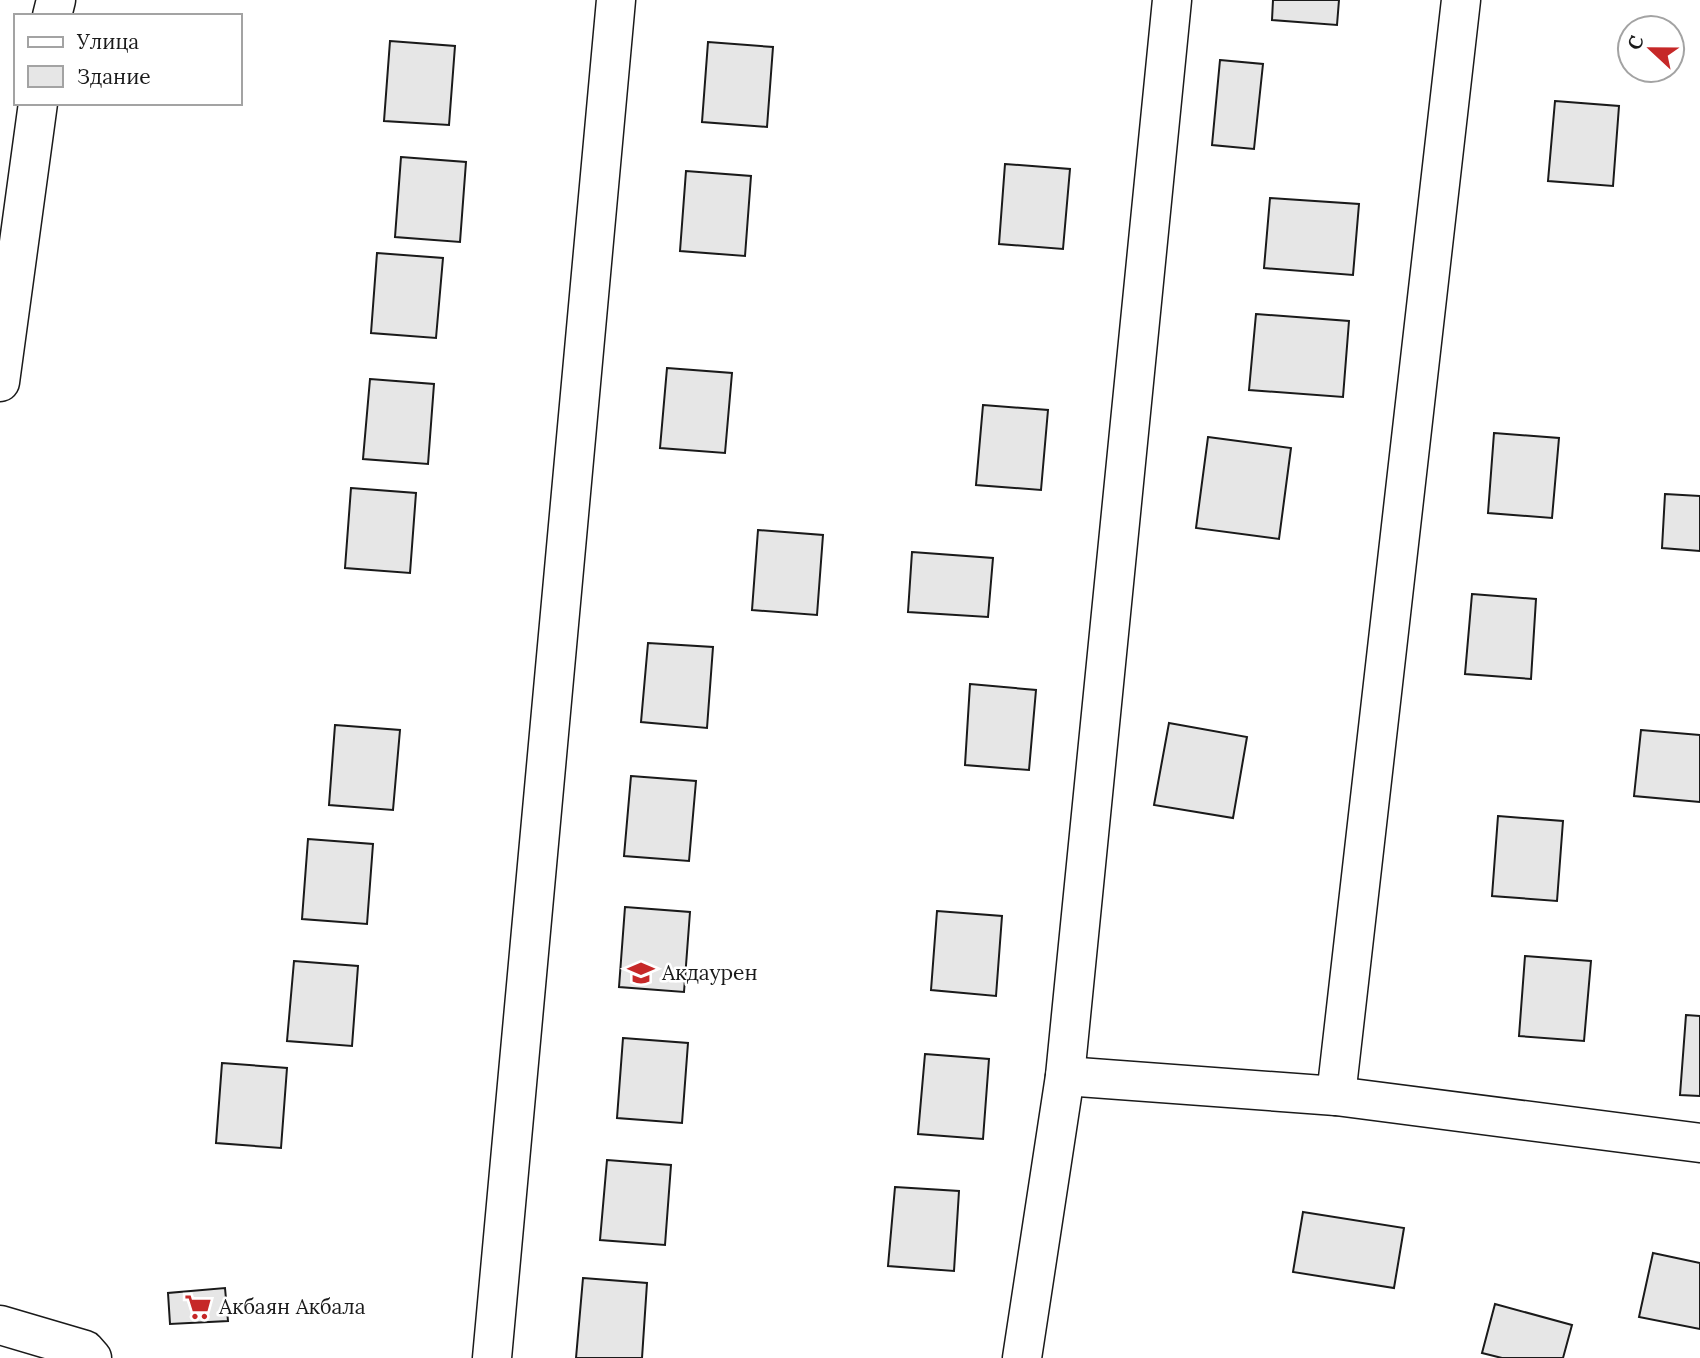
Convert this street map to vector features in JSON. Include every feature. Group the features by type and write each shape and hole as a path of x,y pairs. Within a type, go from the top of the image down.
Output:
{"street":[{"path":"492,1358 615,0"},
{"path":"1022,1358 1065,1076 1171,0"},
{"path":"1336,1096 1461,0"},
{"path":"0,382 38,105"},
{"path":"1065,1076 1336,1096 1700,1143"},
{"path":"0,1325 85,1350 92,1358"}],"building":[{"path":"1273,0 1339,0 1337,25 1272,20"},
{"path":"390,41 455,46 449,125 384,121"},
{"path":"708,42 773,47 767,127 702,122"},
{"path":"1220,60 1263,64 1254,149 1212,145"},
{"path":"1555,101 1619,106 1613,186 1548,181"},
{"path":"401,157 466,162 460,242 395,237"},
{"path":"1005,164 1070,169 1063,249 999,244"},
{"path":"686,171 751,176 745,256 680,251"},
{"path":"1270,198 1359,204 1353,275 1264,268"},
{"path":"377,253 443,258 436,338 371,333"},
{"path":"1256,314 1349,321 1343,397 1249,390"},
{"path":"667,368 732,373 725,453 660,448"},
{"path":"370,379 434,384 428,464 363,459"},
{"path":"983,405 1048,410 1041,490 976,485"},
{"path":"1494,433 1559,438 1552,518 1488,513"},
{"path":"1208,437 1291,448 1279,539 1196,528"},
{"path":"351,488 416,493 410,573 345,568"},
{"path":"1665,494 1700,496 1700,551 1662,548"},
{"path":"758,530 823,535 817,615 752,610"},
{"path":"912,552 993,558 988,617 908,612"},
{"path":"1472,594 1536,599 1531,679 1465,674"},
{"path":"648,643 713,647 707,728 641,722"},
{"path":"970,684 1036,690 1029,770 965,765"},
{"path":"1169,723 1247,737 1233,818 1154,805"},
{"path":"335,725 400,730 393,810 329,805"},
{"path":"1641,730 1700,735 1700,802 1634,796"},
{"path":"631,776 696,781 689,861 624,856"},
{"path":"1498,816 1563,821 1557,901 1492,896"},
{"path":"308,839 373,844 367,924 302,919"},
{"path":"625,907 690,912 684,992 619,987"},
{"path":"937,911 1002,916 996,996 931,990"},
{"path":"1525,956 1591,961 1584,1041 1519,1036"},
{"path":"294,961 358,966 352,1046 287,1041"},
{"path":"1686,1015 1700,1016 1700,1096 1680,1095"},
{"path":"623,1038 688,1043 682,1123 617,1118"},
{"path":"925,1054 989,1059 983,1139 918,1134"},
{"path":"222,1063 287,1068 281,1148 216,1143"},
{"path":"607,1160 671,1165 665,1245 600,1240"},
{"path":"895,1187 959,1191 954,1271 888,1266"},
{"path":"1303,1212 1404,1228 1394,1288 1293,1272"},
{"path":"1653,1253 1700,1263 1700,1329 1639,1317"},
{"path":"583,1278 647,1283 642,1358 576,1358"},
{"name":"Акбаян Акбала","path":"225,1288 228,1321 170,1324 168,1293"},
{"path":"1495,1304 1572,1325 1563,1358 1502,1358 1482,1353"}],"place":[{"name":"Акдаурен","path":"641,973"},
{"name":"Акбаян Акбала","path":"198,1307"}]}
